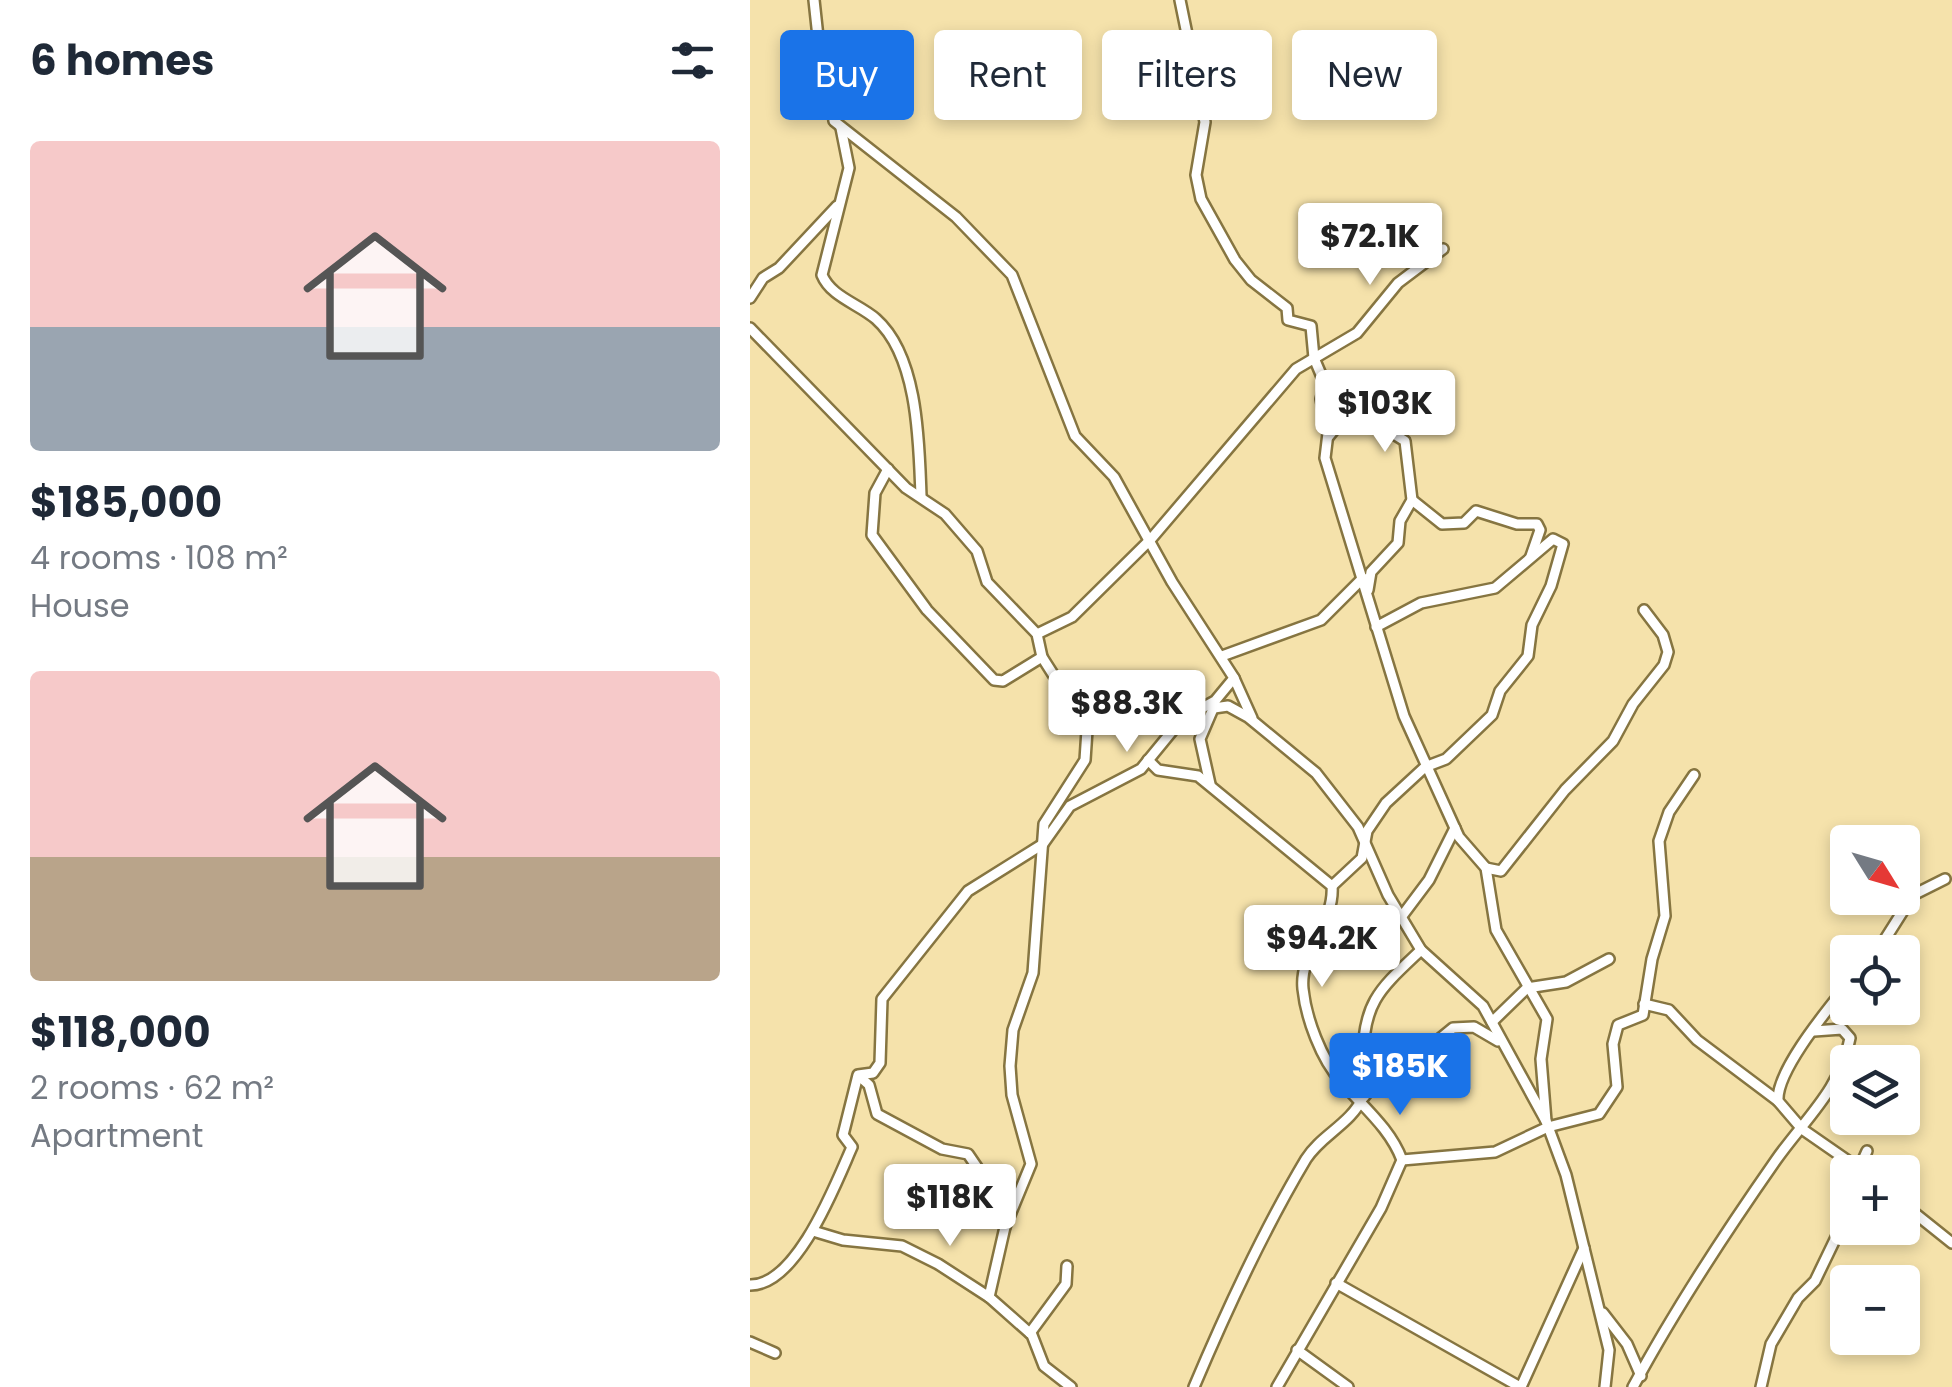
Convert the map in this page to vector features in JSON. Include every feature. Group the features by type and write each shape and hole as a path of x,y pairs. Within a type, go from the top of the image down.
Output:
{"street":[{"path":"814,0 822,74 830,85 832,116 956,217 1006,268 1075,436 1114,477 1172,582 1222,656 1253,721"},
{"path":"1180,0 1205,122 1196,175 1204,210 1251,280 1287,308 1288,320 1310,324 1314,356 1325,384 1321,399 1328,439 1325,458 1404,716 1455,828 1486,868 1496,930 1548,1022 1540,1059 1547,1124 1601,1311 1609,1350 1606,1386"},
{"path":"840,126 850,164 823,279 878,320 913,386 925,477 922,496"},
{"path":"750,298 762,278 779,268 842,202"},
{"path":"1037,634 1072,617 1151,540 1263,404 1314,356 1357,333 1398,283 1444,249"},
{"path":"750,328 906,488 938,507 977,551 987,582 1037,634 1042,657 1085,708 1090,722 1085,760 1044,824 1033,972 1013,1030 1010,1066 1012,1095 1031,1164 1005,1227 989,1297"},
{"path":"1328,439 1342,420 1366,414 1405,441 1412,500 1400,522 1398,543 1371,572 1368,590"},
{"path":"888,469 875,493 872,535 926,610 994,680 1003,681 1042,657"},
{"path":"1412,500 1442,524 1464,523 1476,510 1517,524 1537,524 1540,530 1531,556"},
{"path":"1332,886 1356,866 1372,821 1425,766 1446,759 1492,715 1500,691 1523,666 1532,625 1551,586 1563,544 1553,539 1495,588 1420,603 1410,612 1376,627"},
{"path":"1222,656 1321,620 1363,578"},
{"path":"1486,868 1501,871 1524,846 1565,790 1608,747 1633,704 1659,675 1668,652 1659,626 1644,610"},
{"path":"1210,785 1200,739 1214,705 1234,678"},
{"path":"858,1075 873,1073 880,1063 882,999 978,882 1043,844 1070,806 1134,773 1182,719 1214,705 1228,706 1253,721 1316,772 1358,827 1388,895 1421,950 1476,998 1492,1022 1498,1041 1547,1124"},
{"path":"1148,760 1158,770 1198,776 1332,886 1333,901 1307,964 1303,992 1329,1066 1362,1098 1402,1160"},
{"path":"1402,1160 1495,1152 1547,1124 1591,1120 1605,1110 1617,1088 1612,1044 1618,1024 1643,1015 1665,916 1658,841 1668,812 1694,775"},
{"path":"1402,916 1455,828"},
{"path":"1887,935 1913,894 1946,879"},
{"path":"1388,895 1415,898"},
{"path":"1362,1098 1364,1018 1381,989 1421,950"},
{"path":"1492,1022 1527,988 1566,982 1609,959"},
{"path":"1644,1004 1668,1010 1697,1040 1778,1101 1802,1129 1838,1155"},
{"path":"1778,1101 1781,1083 1830,1009"},
{"path":"1194,1387 1229,1307 1308,1156 1348,1120 1391,1063 1420,1055 1453,1028 1474,1027 1498,1041"},
{"path":"1636,1387 1641,1372 1776,1160 1824,1100 1850,1040 1842,1029 1814,1031"},
{"path":"858,1075 869,1084 877,1114 942,1149 968,1154 985,1179 1005,1227"},
{"path":"750,1285 760,1286 788,1264 812,1231 852,1147 842,1135 858,1075"},
{"path":"1866,1155 1867,1151"},
{"path":"1276,1387 1381,1208 1402,1160"},
{"path":"1920,1217 1952,1243"},
{"path":"812,1231 844,1240 902,1246 989,1297 1030,1333 1044,1366 1071,1387"},
{"path":"1336,1283 1520,1387 1585,1245"},
{"path":"1761,1387 1771,1344 1798,1298 1816,1281 1832,1245"},
{"path":"1030,1333 1066,1284 1067,1266"},
{"path":"1601,1311 1613,1321 1641,1372"},
{"path":"750,1342 775,1354"},
{"path":"1297,1350 1348,1387"}]}
